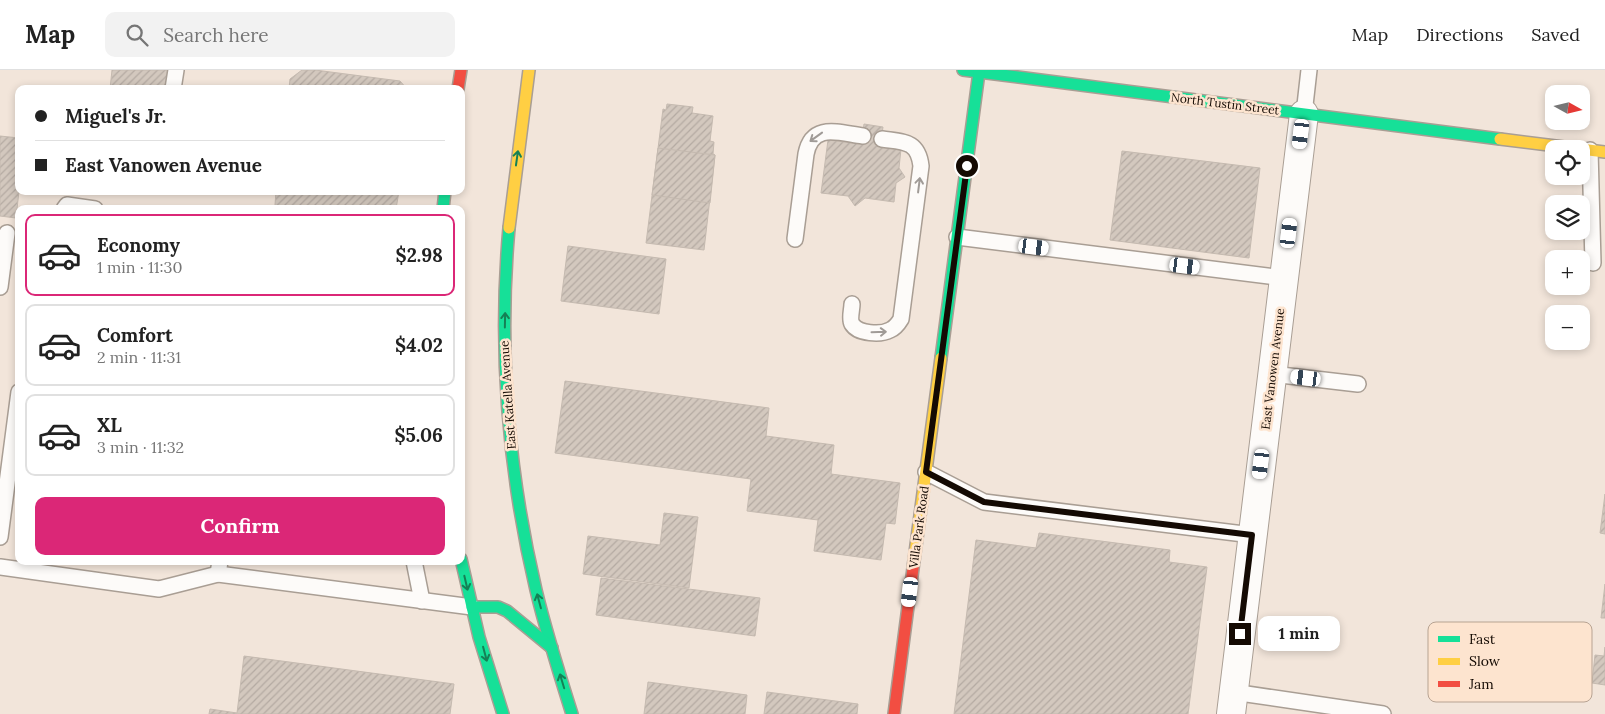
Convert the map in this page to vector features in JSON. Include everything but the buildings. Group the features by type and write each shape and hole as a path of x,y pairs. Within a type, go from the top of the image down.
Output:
{"main road":[{"path":"459,85 461,70"},
{"name":"East Katella Avenue","path":"529,70 513,186 506,261 504,347 507,404 520,510 536,592 572,714"},
{"name":"North Tustin Street","path":"964,70 1025,74 1304,114 1598,151"},
{"name":"Villa Park Road","path":"894,714 979,72"},
{"path":"463,565 472,607 503,714"},
{"path":"472,607 498,607 507,611 552,648"}],"street":[{"name":"East Vanowen Avenue","path":"1232,703 1304,114"}],"lane":[{"path":"174,85 176,70"},
{"path":"1304,114 1309,70"},
{"path":"795,239 809,142 821,132 863,136"},
{"path":"852,304 851,321 853,326 858,329 883,333 891,330 901,319 921,166 920,155 916,148 907,143 882,139"},
{"path":"1598,151 1593,263 1605,245"},
{"path":"0,287 9,233"},
{"path":"957,238 1284,278"},
{"path":"1272,374 1358,384"},
{"path":"0,537 15,423"},
{"path":"926,472 984,502 1252,535"},
{"path":"415,565 422,601"},
{"path":"0,567 159,589 219,568 422,601 472,607"},
{"path":"1232,703 1382,714"}],"traffic: fast":[{"path":"963,70 1500,139"},
{"path":"941,358 979,72"},
{"path":"443,205 445,195"},
{"path":"509,228 506,274 505,365 512,455 518,500 536,590 548,637 572,714"},
{"path":"462,565 479,637 503,714"},
{"path":"472,607 498,607 507,611 552,648"}],"traffic: slow":[{"path":"509,228 529,70"},
{"path":"1500,139 1605,152"},
{"path":"915,553 941,358"}],"traffic: jam":[{"path":"459,85 461,70"},
{"path":"894,714 915,553"}],"route":[{"path":"967,166 926,472 984,502 1252,535 1240,634"}]}
